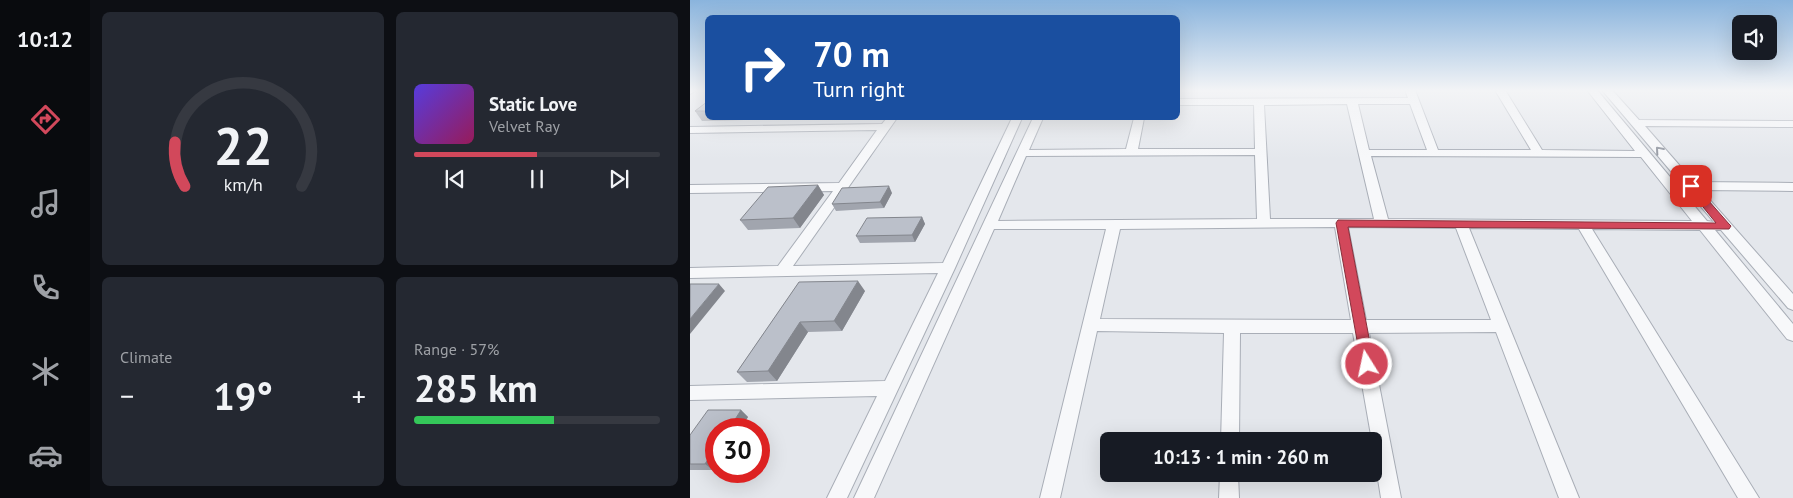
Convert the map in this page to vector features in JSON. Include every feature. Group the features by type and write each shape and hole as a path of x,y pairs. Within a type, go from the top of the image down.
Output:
{"street":[{"path":"1259,113 1264,223"},
{"path":"1355,113 1382,223"},
{"path":"1419,113 1434,154"},
{"path":"1514,113 1539,154"},
{"path":"1611,113 1793,335"},
{"path":"1627,113 1793,304"},
{"path":"836,498 948,268 1016,120"},
{"path":"864,498 1037,120"},
{"path":"1131,153 1139,120"},
{"path":"781,272 888,122"},
{"path":"690,130 888,122"},
{"path":"1636,123 1793,124"},
{"path":"1022,153 1260,152"},
{"path":"1366,153 1645,154"},
{"path":"1691,186 1793,187"},
{"path":"690,189 843,187"},
{"path":"1342,223 1391,498"},
{"path":"989,225 1382,223 1726,226"},
{"path":"1050,498 1114,224"},
{"path":"1461,224 1569,498"},
{"path":"1583,225 1749,498"},
{"path":"690,273 948,268"},
{"path":"1090,325 1232,327 1501,326"},
{"path":"1230,432 1232,327"},
{"path":"690,393 888,388"},
{"path":"1228,498 1229,482"}],"building":[{"path":"818,185 793,218 740,220 768,187"},
{"path":"889,186 880,202 832,204 842,188"},
{"path":"922,217 912,235 856,236 867,218"},
{"path":"858,281 834,321 800,322 768,371 737,372 799,282"},
{"path":"690,284 719,284 690,319"},
{"path":"708,410 741,410 736,418 705,418 705,464 690,464 690,435"}],"route":[{"path":"1367,364 1342,223 1726,226 1691,186"}]}
